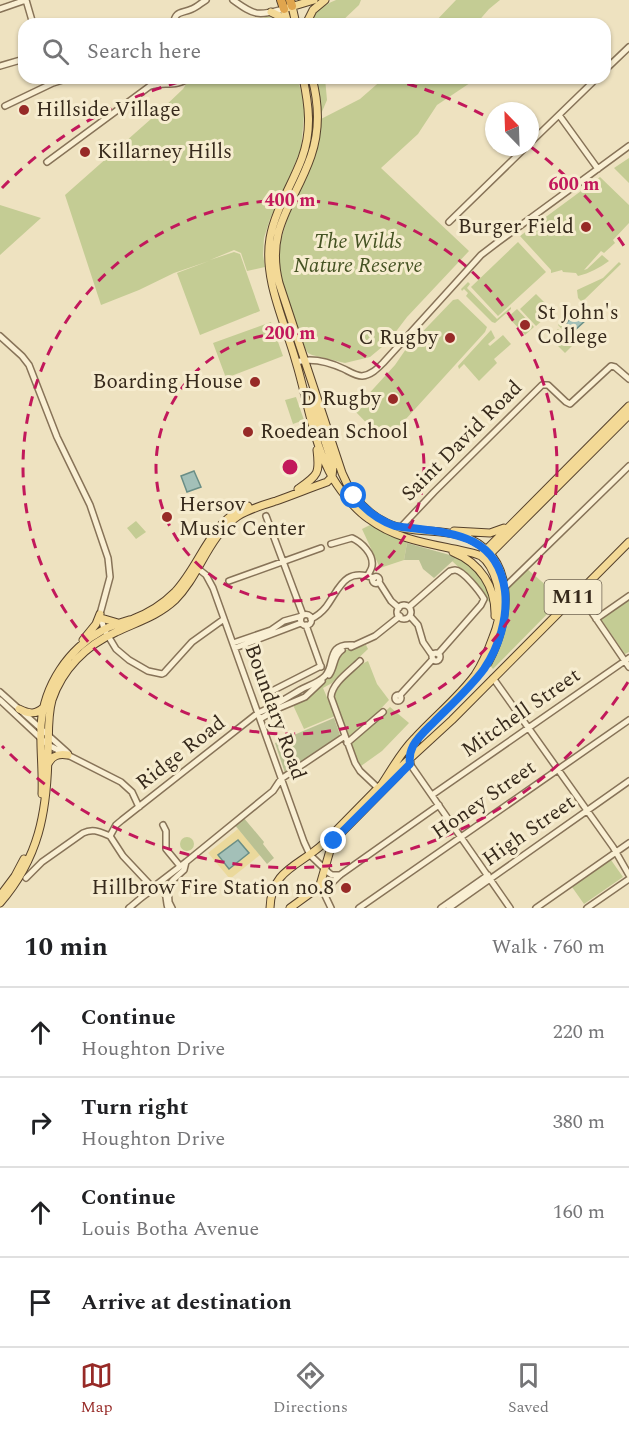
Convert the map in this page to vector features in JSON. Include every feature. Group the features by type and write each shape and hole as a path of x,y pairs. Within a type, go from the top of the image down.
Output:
{"main road":[{"path":"293,18 287,4 314,0"},
{"path":"309,18 313,10 325,0"},
{"path":"271,12 281,18"},
{"path":"304,84 309,117 307,144 273,225 268,254 271,280 330,480 367,518 407,538 462,556 480,570 494,599 493,639"},
{"path":"313,84 318,113 315,141 309,162 278,230 275,255 278,279 346,482 362,505"},
{"path":"78,647 120,623 146,613 165,600 180,587 216,538 238,516 330,480 334,472 333,466 315,411 311,378"},
{"path":"485,555 516,519 629,406"},
{"path":"485,555 629,415"},
{"path":"298,489 312,479 318,469 314,429"},
{"path":"0,896 23,861 37,824 45,737 49,713 59,684 77,658 106,632 148,619 167,607 183,592 208,542 238,510 330,480 339,481 353,499 383,521 401,527 490,533 502,529 516,519"},
{"path":"401,527 407,538"},
{"path":"411,759 413,747 420,736 474,681 487,663 496,647 505,612 502,590 485,555 475,542 452,534 414,528"},
{"path":"421,542 485,555"},
{"name":"M11","path":"321,888 331,848 338,836 411,759 629,542"},
{"path":"380,786 408,745 474,676 493,639 499,617 502,590"},
{"path":"0,903 23,872 32,854 44,812 48,745 41,729 44,706 56,677 100,616 120,623"},
{"path":"19,709 32,713 38,712 44,706"},
{"path":"48,764 55,756 69,755"},
{"name":"M11","path":"270,908 274,885 284,873 323,844 380,786 411,759"},
{"path":"290,908 321,888"}],"street":[{"path":"174,18 206,0"},
{"path":"233,0 257,14 271,12 287,4"},
{"path":"0,10 28,1 32,18"},
{"path":"611,64 629,47"},
{"path":"0,66 18,60"},
{"path":"5,106 44,84"},
{"path":"47,162 150,86 156,84"},
{"path":"539,134 591,84"},
{"path":"559,115 598,169"},
{"path":"296,362 305,359 315,360 333,364 363,376 372,372 383,363 481,255 629,146"},
{"path":"449,222 517,156"},
{"path":"0,336 22,356 28,365 57,437 90,505 110,564 110,577 100,616 116,649 148,671 162,674 192,642 224,619"},
{"name":"Saint David Road","path":"401,527 542,385 548,385 570,404 610,366 615,367 629,380"},
{"path":"502,590 629,466"},
{"path":"266,516 303,615 300,619 321,667 266,694"},
{"path":"331,544 352,538 360,543 371,559 373,578 399,608"},
{"path":"230,581 321,548"},
{"name":"Boundary Road","path":"196,567 206,575 211,583 301,837 310,855 325,869"},
{"path":"400,695 484,599 465,576 453,570 409,607"},
{"path":"234,646 310,623 311,619 325,609 344,580 354,575 373,578"},
{"path":"578,592 627,659 629,667"},
{"path":"596,619 629,596"},
{"path":"399,608 405,605 409,607"},
{"path":"409,607 410,616 418,625 423,642 434,656"},
{"path":"399,608 399,616 404,618 410,616"},
{"path":"234,646 271,630 284,621 303,615 309,615 311,619"},
{"name":"Ridge Road","path":"110,836 116,825 259,716 324,677 329,671 334,651 375,636 399,616"},
{"name":"Mitchell Street","path":"432,795 627,659"},
{"path":"360,661 334,687 331,698 357,767 380,786"},
{"path":"493,678 616,852 629,877 587,908"},
{"path":"1,694 41,729"},
{"path":"0,700 69,755"},
{"path":"347,743 383,712"},
{"name":"Honey Street","path":"359,908 629,720"},
{"path":"129,908 273,791 281,779 345,736"},
{"path":"48,745 122,782 132,792 139,807"},
{"path":"411,759 439,806 510,908"},
{"name":"High Street","path":"449,908 489,877 629,781"},
{"path":"331,908 321,888 330,885 340,875 439,806"},
{"path":"163,825 166,831 166,849 180,866"},
{"path":"26,878 42,862 83,833 96,830 110,836 123,856 153,888 166,890"},
{"path":"536,908 629,843"},
{"path":"168,906 166,890 172,880 184,870 186,862"},
{"path":"325,869 332,875 340,875"},
{"path":"441,908 489,877"},
{"path":"312,892 326,899"}],"green space":[{"path":"336,0 361,0 345,18 312,18 327,4"},
{"path":"456,0 500,0 481,18 439,18"},
{"name":"The Wilds Nature Reserve","path":"186,84 299,84 305,104 301,149 264,238 265,267 247,271 241,253 234,250 210,260 234,252 240,254 260,311 200,335 177,273 209,261 174,273 101,305 65,195"},
{"path":"316,84 326,84 327,100 321,114"},
{"name":"The Wilds Nature Reserve","path":"377,84 468,84 437,105 418,134 381,168 469,251 407,317 388,342 370,357 345,363 308,353 282,280 279,254 287,220 311,165 321,119 360,99"},
{"path":"629,158 629,183 614,168"},
{"path":"600,177 629,205 629,223 613,240 615,243 604,253 601,251 584,270 602,255 609,261 605,264 578,276 576,273 562,270 551,273 551,270 520,236"},
{"path":"0,205 41,218 0,255"},
{"path":"518,242 546,272 498,316 471,287"},
{"path":"619,262 621,264 582,302 578,298 577,290 603,278"},
{"path":"468,282 470,284 467,288 497,319 511,307 511,309 495,323 492,322 466,296 468,293 464,289 462,291 461,289"},
{"path":"536,294 553,311 536,326 520,309"},
{"path":"458,299 487,327 485,332 384,441 354,410 395,365 406,349 453,300"},
{"path":"576,307 563,322 576,336 572,340 558,325"},
{"path":"517,309 534,327 525,335 508,317"},
{"path":"271,322 283,356 226,378 213,343"},
{"path":"558,329 573,345 565,353 549,337"},
{"path":"491,330 495,338 488,344 490,346 503,335 511,344 494,359 497,363 479,381 464,364 459,369 458,366"},
{"path":"296,397 304,420 293,424 285,400"},
{"path":"136,521 146,532 136,539 127,528"},
{"path":"370,525 407,543 404,560 380,568 362,529"},
{"path":"407,543 457,557 434,578 423,569 419,560 404,560"},
{"path":"457,557 474,568 488,591 491,603 481,588 452,561"},
{"path":"526,568 562,599 493,669 488,663 507,621 508,591"},
{"path":"629,599 629,652 625,654 601,619"},
{"path":"366,645 368,649 332,683 323,688 335,716 304,729 293,705 330,676 341,651"},
{"path":"368,661 377,684 389,700 348,739 333,696 348,676"},
{"path":"390,707 409,723 382,751 361,766 353,755 351,743"},
{"path":"334,718 340,735 285,773 275,743"},
{"path":"243,817 274,858 267,864 234,824"},
{"path":"187,837 192,839 194,844 192,849 187,851 182,849 180,844 182,839"},
{"path":"611,860 623,877 584,904 572,887"}],"sand":[{"path":"238,829 260,855 230,879 208,853"}],"water":[{"path":"578,311 586,320 574,331 566,323"},
{"path":"194,471 201,487 187,492 181,476"},
{"path":"238,840 249,853 229,869 218,855"}],"place":[{"name":"Hillside Village","path":"24,110"},
{"name":"Killarney Hills","path":"85,152"},
{"name":"Burger Field","path":"586,227"},
{"name":"St John's College","path":"525,325"},
{"name":"C Rugby","path":"450,338"},
{"name":"Boarding House","path":"255,382"},
{"name":"D Rugby","path":"393,399"},
{"name":"Roedean School","path":"248,432"},
{"name":"Hersov Music Center","path":"167,517"},
{"name":"Hillbrow Fire Station no.8","path":"346,888"}],"route":[{"path":"334,841 410,764 410,752 416,741 483,669 498,640 505,612 502,579 495,562 486,550 470,539 456,534 387,523 367,510 354,496"}]}
